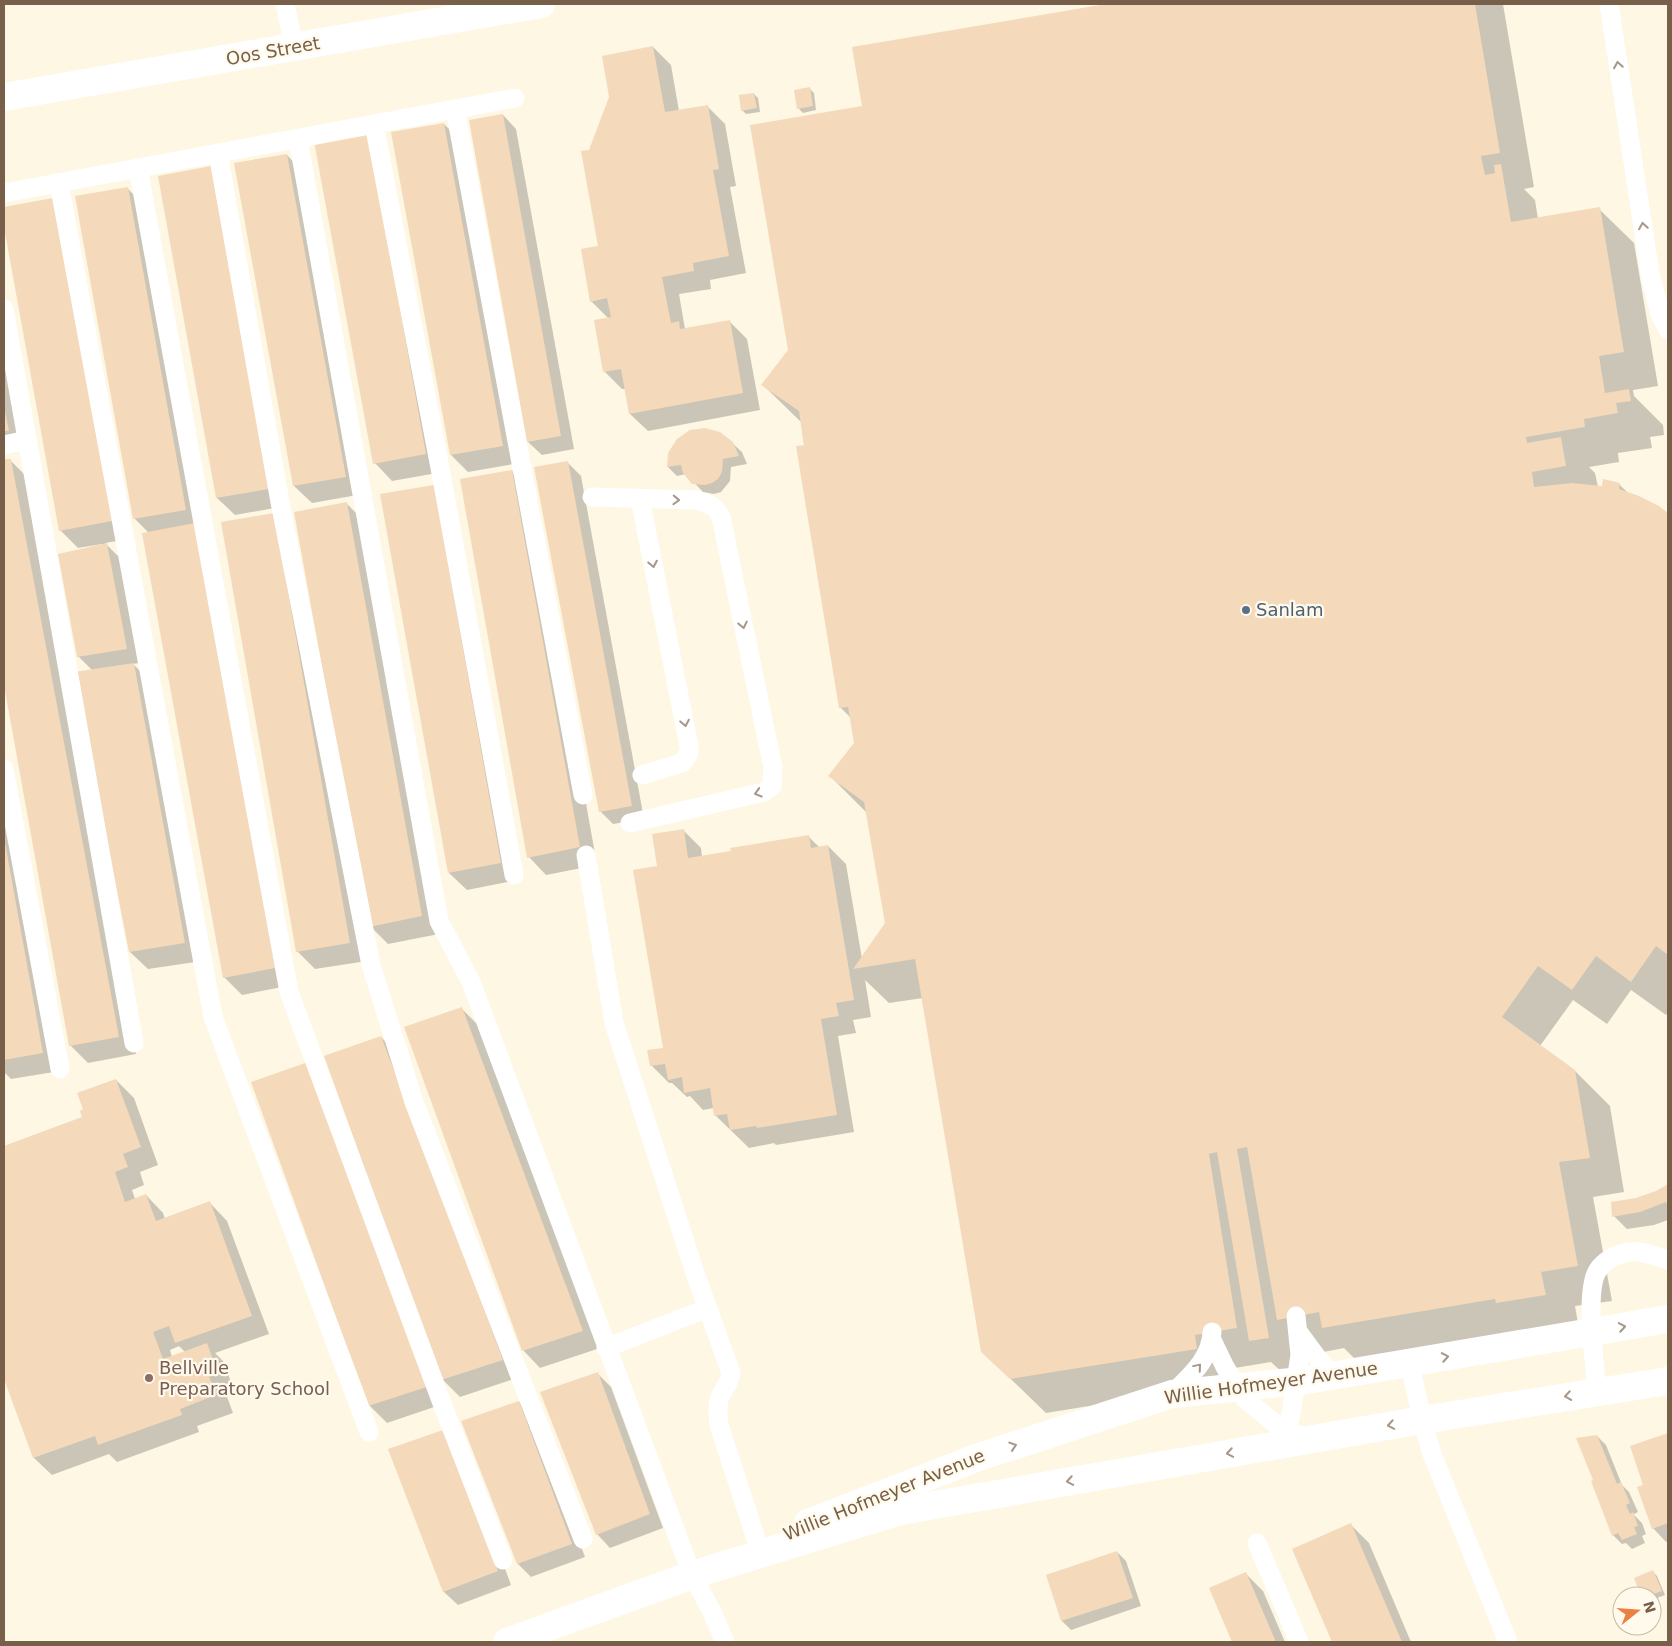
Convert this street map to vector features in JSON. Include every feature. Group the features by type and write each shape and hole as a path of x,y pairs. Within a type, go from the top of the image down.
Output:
{"street":[{"name":"Oos Street","path":"4,98 541,4"},
{"name":"Willie Hofmeyer Avenue","path":"761,1549 826,1515 979,1456 1172,1394 1295,1382 1668,1319"},
{"name":"Willie Hofmeyer Avenue","path":"507,1642 761,1549 900,1512 1293,1438 1422,1420 1668,1381"}],"lane":[{"path":"285,4 294,47"},
{"path":"1609,4 1650,274 1660,314 1668,330"},
{"path":"4,193 515,98"},
{"path":"455,109 583,795"},
{"path":"374,124 441,473 514,875"},
{"path":"298,138 439,921 471,982 692,1575 711,1610 725,1642"},
{"path":"218,153 280,502 370,965 414,1102 583,1540"},
{"path":"138,168 289,992 443,1406 503,1560"},
{"path":"60,183 213,1017 370,1432"},
{"path":"4,309 134,1043"},
{"path":"4,445 27,440"},
{"path":"592,497 696,500 707,503 718,510 773,768 772,786 764,792 630,823"},
{"path":"640,499 689,746 689,753 682,763 642,775"},
{"path":"4,769 60,1068"},
{"path":"586,855 614,1023 731,1372 730,1379 720,1398 718,1411 719,1425 761,1549"},
{"path":"1597,1392 1591,1332 1593,1279 1598,1269 1606,1261 1632,1251 1668,1260"},
{"path":"606,1348 708,1308"},
{"path":"1293,1438 1295,1382 1300,1355 1297,1325 1316,1356 1334,1376"},
{"path":"1172,1394 1204,1360 1212,1336 1245,1399 1293,1438"},
{"path":"1410,1364 1422,1420 1432,1454 1508,1642"},
{"path":"1257,1543 1299,1642"}],"building":[{"name":"Sanlam","path":"1106,4 1475,4 1500,153 1481,156 1485,175 1495,173 1494,165 1501,164 1511,222 1600,207 1624,352 1599,356 1605,393 1629,389 1631,401 1616,403 1618,413 1584,419 1585,427 1526,437 1527,443 1561,437 1566,466 1532,472 1534,487 1572,483 1602,486 1603,479 1620,483 1619,489 1639,496 1668,513 1668,955 1656,946 1631,982 1596,956 1572,990 1538,966 1502,1017 1575,1070 1590,1158 1559,1162 1578,1266 1541,1272 1546,1295 1496,1303 1495,1299 1322,1328 1319,1312 1277,1320 1247,1147 1237,1149 1269,1338 1249,1341 1217,1152 1209,1154 1237,1328 1195,1335 1197,1349 1010,1379 981,1352 915,959 853,969 885,923 864,802 828,776 854,743 848,707 839,708 796,446 804,445 799,411 761,385 788,350 750,125 862,106 852,47"},
{"path":"653,46 665,112 708,105 719,169 713,170 729,256 693,263 694,271 662,277 671,323 679,321 680,329 730,320 743,393 629,414 621,369 603,372 594,320 611,317 607,298 590,302 581,249 598,246 581,151 589,150 609,97 602,56"},
{"path":"810,87 813,106 797,109 794,90"},
{"path":"754,93 757,108 741,111 739,95"},
{"path":"503,114 561,436 527,442 469,120"},
{"path":"444,123 503,446 450,455 391,132"},
{"path":"368,131 426,454 373,464 314,141"},
{"path":"287,154 346,477 293,486 234,163"},
{"path":"211,166 269,489 216,498 158,176"},
{"path":"128,187 186,510 133,519 75,196"},
{"path":"53,198 112,521 59,531 4,227 4,207"},
{"path":"4,406 9,431 4,431"},
{"path":"705,428 720,432 733,442 739,456 723,459 722,472 718,479 712,483 705,485 692,484 683,473 681,465 667,467 668,453 677,439 690,430"},
{"path":"4,459 11,459 119,1037 69,1046 4,685"},
{"path":"568,461 632,806 599,812 534,467"},
{"path":"512,470 580,847 527,858 460,479"},
{"path":"434,485 501,863 448,873 380,494"},
{"path":"347,502 422,916 369,927 294,512"},
{"path":"274,513 350,943 296,952 221,522"},
{"path":"195,523 275,968 223,978 142,533"},
{"path":"107,543 127,649 77,657 58,554"},
{"path":"134,663 185,943 129,952 74,672"},
{"path":"684,829 688,858 731,851 730,848 809,835 811,848 828,845 854,1000 836,1003 839,1016 821,1019 837,1115 757,1128 756,1126 730,1130 727,1114 714,1116 710,1088 684,1093 682,1077 668,1080 665,1064 650,1066 647,1050 663,1048 633,870 657,866 652,834"},
{"path":"4,837 43,1053 4,1060"},
{"path":"462,1007 583,1331 522,1351 404,1027"},
{"path":"381,1036 503,1360 441,1380 324,1056"},
{"path":"308,1062 430,1386 368,1406 251,1082"},
{"path":"116,1079 141,1147 123,1154 128,1167 115,1172 125,1202 146,1194 156,1221 210,1201 252,1316 175,1343 169,1326 153,1332 163,1359 207,1343 218,1373 209,1376 216,1395 180,1409 182,1415 98,1445 95,1436 33,1458 4,1379 4,1146 82,1117 80,1111 83,1109 77,1093"},
{"path":"1668,1184 1668,1206 1666,1202 1640,1212 1612,1217 1611,1202 1636,1198 1656,1191"},
{"path":"598,1372 650,1514 596,1535 540,1392"},
{"path":"519,1401 572,1544 517,1564 461,1421"},
{"path":"446,1429 498,1571 443,1592 388,1449"},
{"path":"1668,1433 1668,1523 1652,1529 1637,1487 1643,1485 1630,1446"},
{"path":"1597,1435 1617,1484 1621,1482 1630,1503 1626,1505 1630,1514 1633,1512 1638,1526 1634,1527 1637,1534 1622,1540 1618,1533 1612,1536 1576,1438"},
{"path":"1351,1523 1402,1642 1332,1642 1292,1549"},
{"path":"1117,1551 1133,1598 1061,1621 1046,1575"},
{"path":"1653,1570 1660,1586 1637,1586 1634,1578"},
{"path":"1246,1572 1276,1642 1232,1642 1209,1588"}],"place":[{"name":"Sanlam","path":"1246,610"},
{"name":"Bellville Preparatory School","path":"149,1378"}]}
